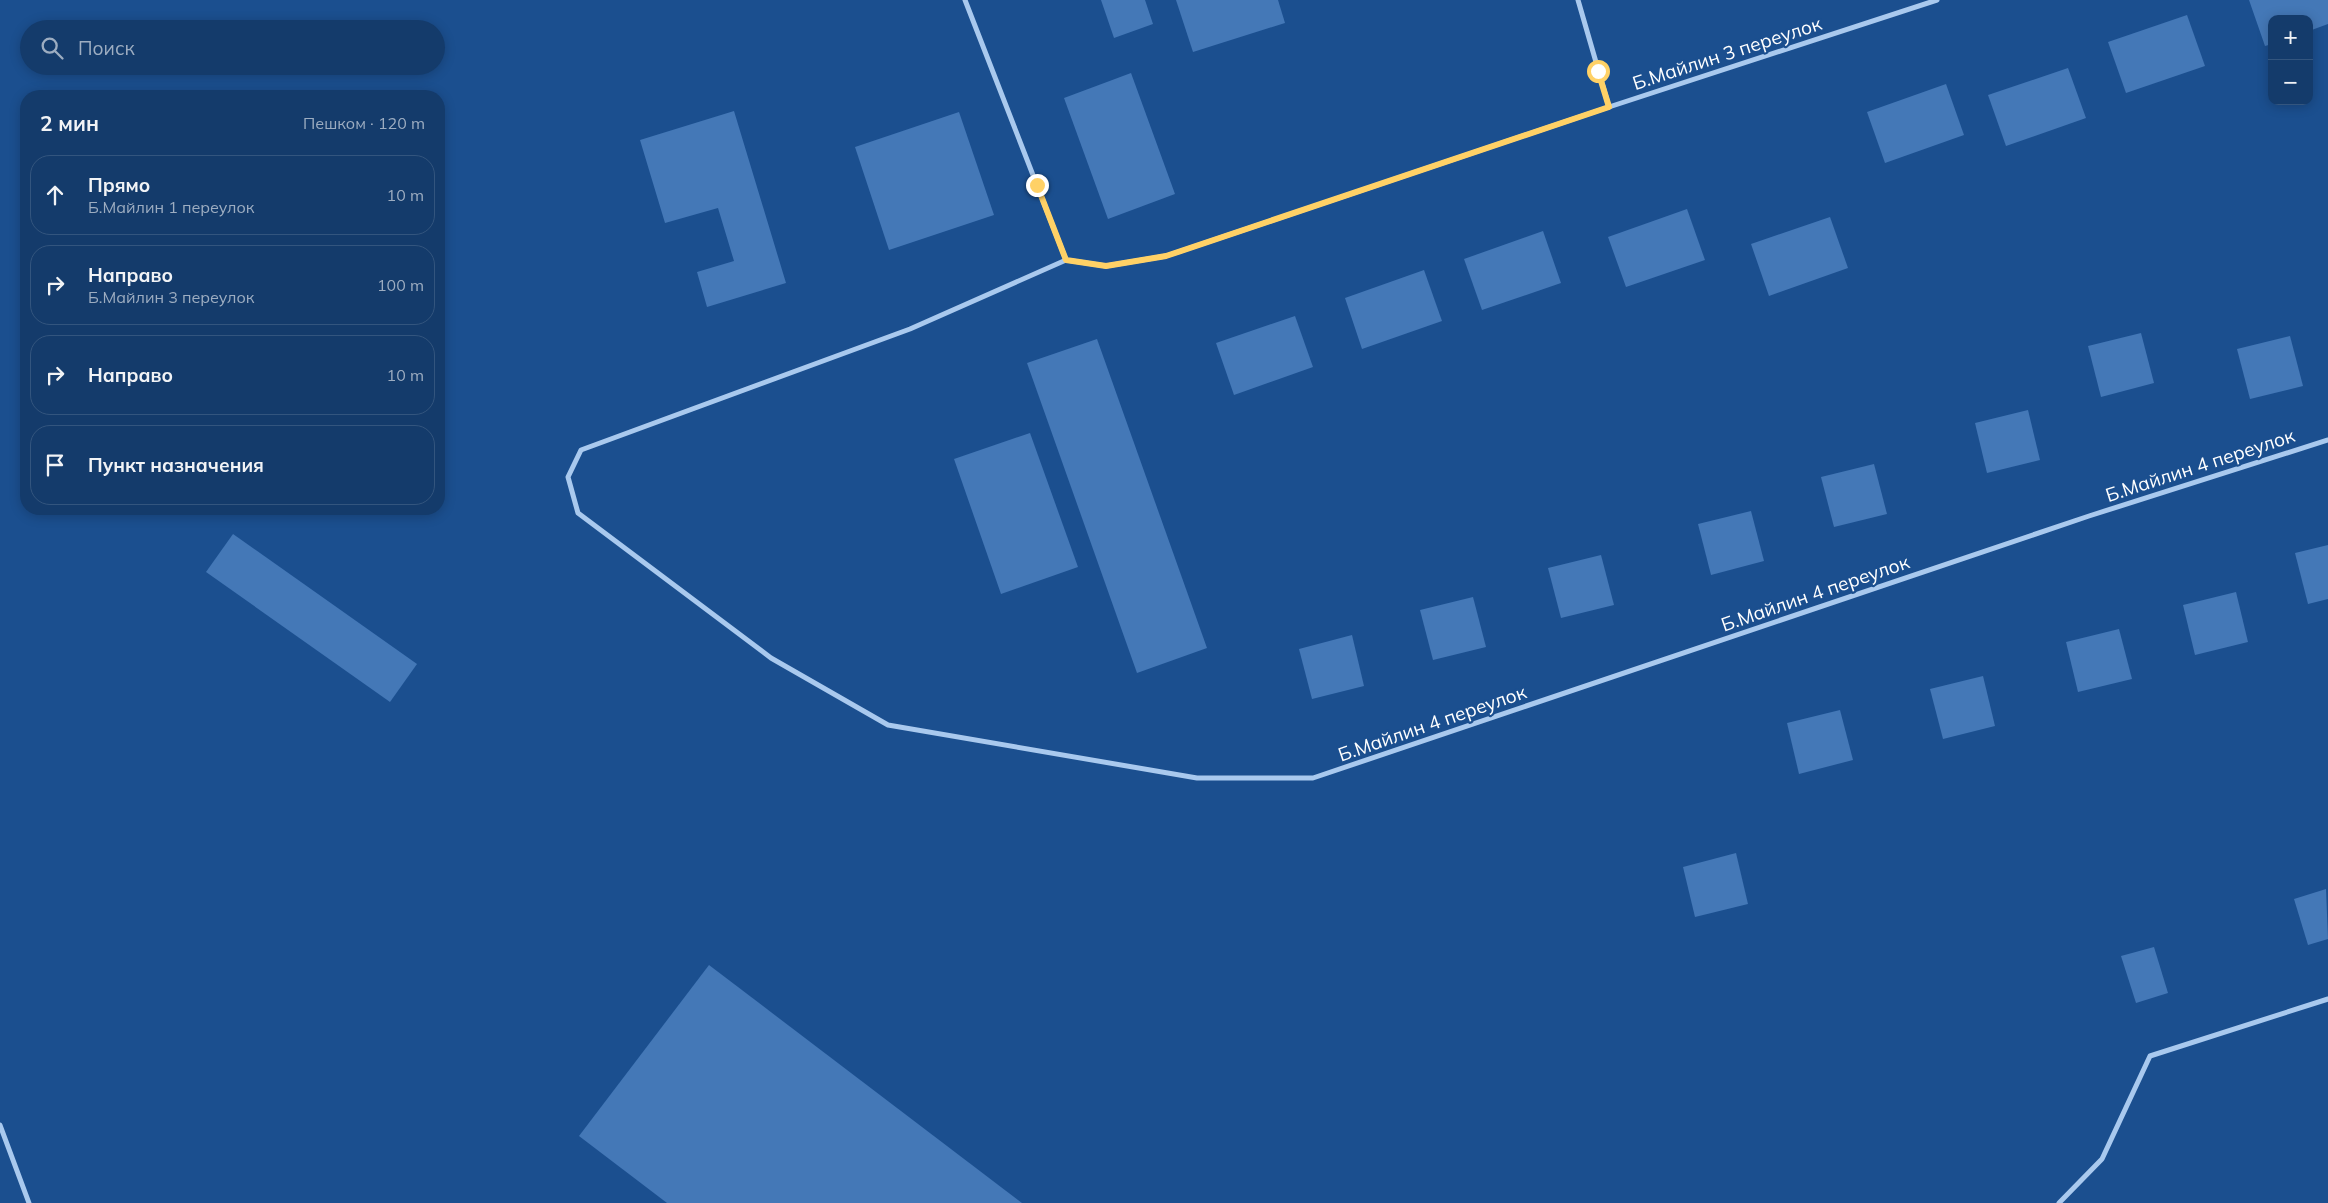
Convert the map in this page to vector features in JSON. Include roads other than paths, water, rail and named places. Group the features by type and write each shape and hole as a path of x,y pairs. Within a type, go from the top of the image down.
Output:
{"street":[{"path":"965,0 1066,260"},
{"path":"1578,0 1609,107"},
{"name":"Б.Майлин 3 переулок","path":"1066,260 1106,266 1166,256 1609,107 1938,0"},
{"name":"Б.Майлин 4 переулок","path":"1066,260 910,329 581,450 568,477 578,513 771,658 888,725 1197,778 1313,778 2089,516 2328,440"},
{"path":"2059,1203 2102,1159 2150,1056 2328,999"},
{"path":"0,1125 29,1203"}]}
